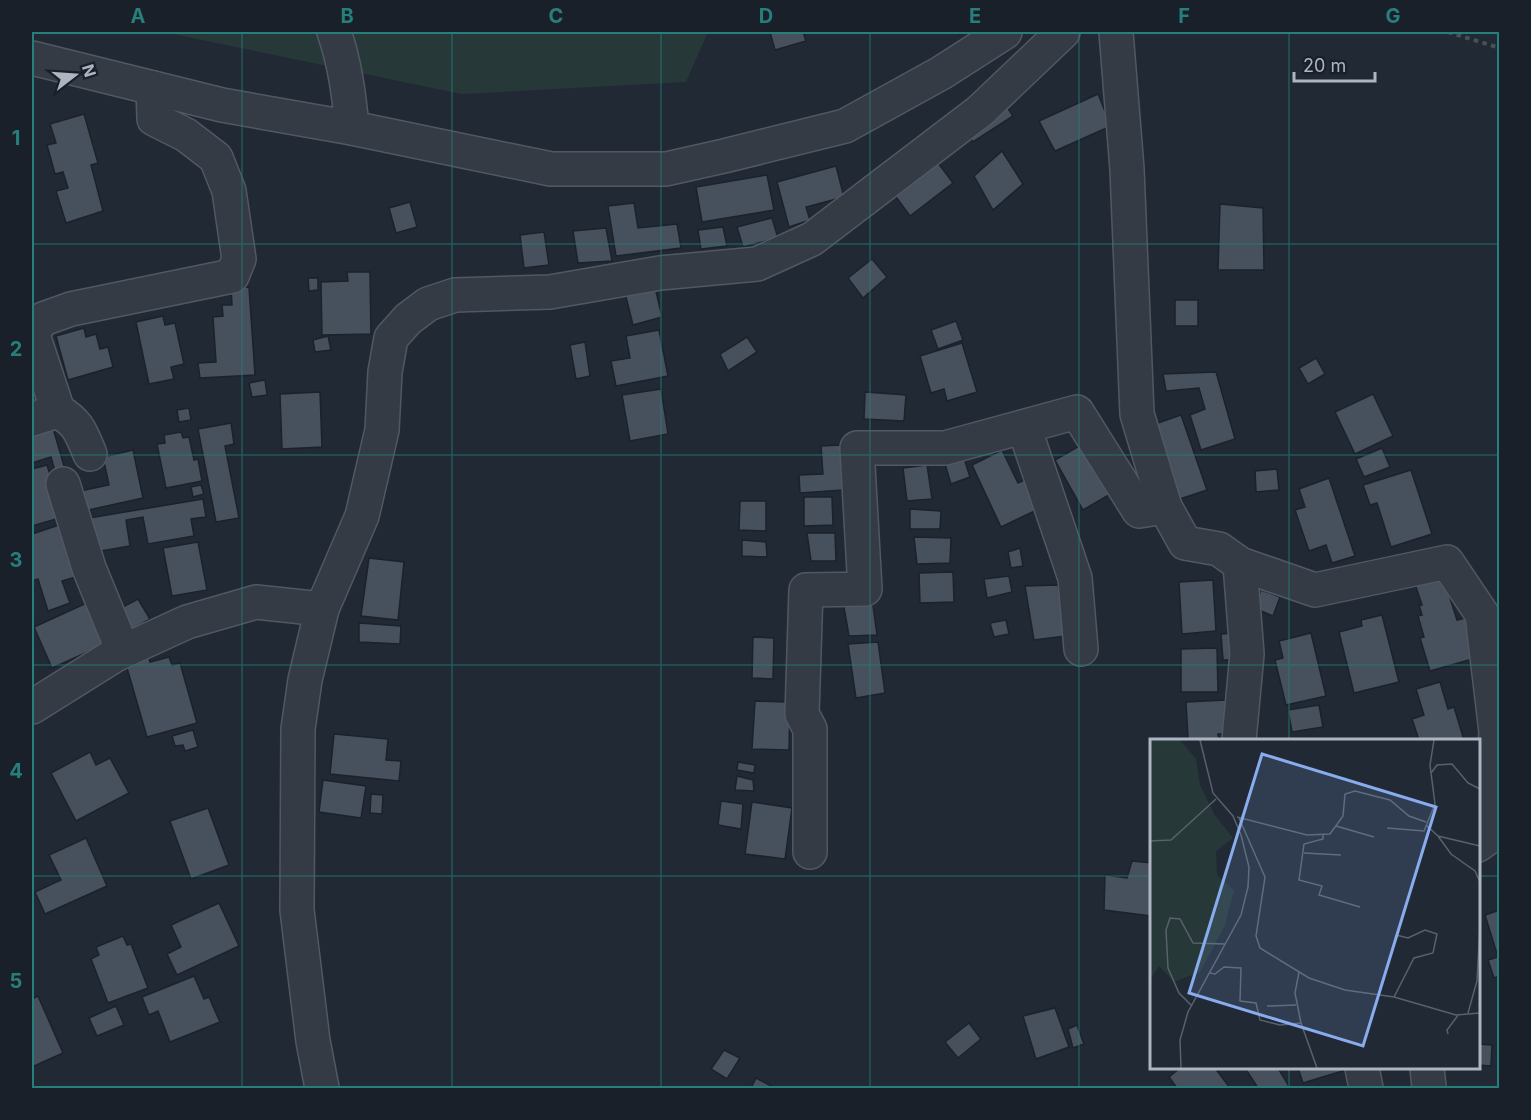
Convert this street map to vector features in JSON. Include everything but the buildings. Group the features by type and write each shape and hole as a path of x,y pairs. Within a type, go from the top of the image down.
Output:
{"street":[{"path":"334,32 341,51 347,82 351,128"},
{"path":"32,58 222,105 351,128 551,169 666,169 844,126 941,73 1005,32"},
{"path":"322,1089 313,1041 297,910 298,729 305,680 322,609 363,516 382,430 385,372 392,338 408,319 428,304 455,295 550,292 660,273 757,264 812,239 980,111 1063,32"},
{"path":"1116,32 1127,169 1137,414 1165,507 1185,543 1219,549 1240,564 1315,590 1447,562 1482,614 1497,732 1489,837 1480,844"},
{"path":"90,454 71,419 45,415 32,332 43,319 71,309 232,276 239,259 229,191 216,158 186,135 154,119 153,88"},
{"path":"810,852 810,729 802,714 806,590 864,589 857,448 945,448 1077,412 1139,512 1165,507"},
{"path":"1024,427 1075,578 1081,649"},
{"path":"63,484 89,568 123,651"},
{"path":"1239,739 1247,654 1240,564"},
{"path":"32,707 123,651 188,622 256,602 322,609"},
{"path":"1362,1069 1366,1089"}],"path":[{"path":"1448,32 1500,48"}],"shaded area":[{"path":"164,32 708,32 686,82 461,94"}]}
